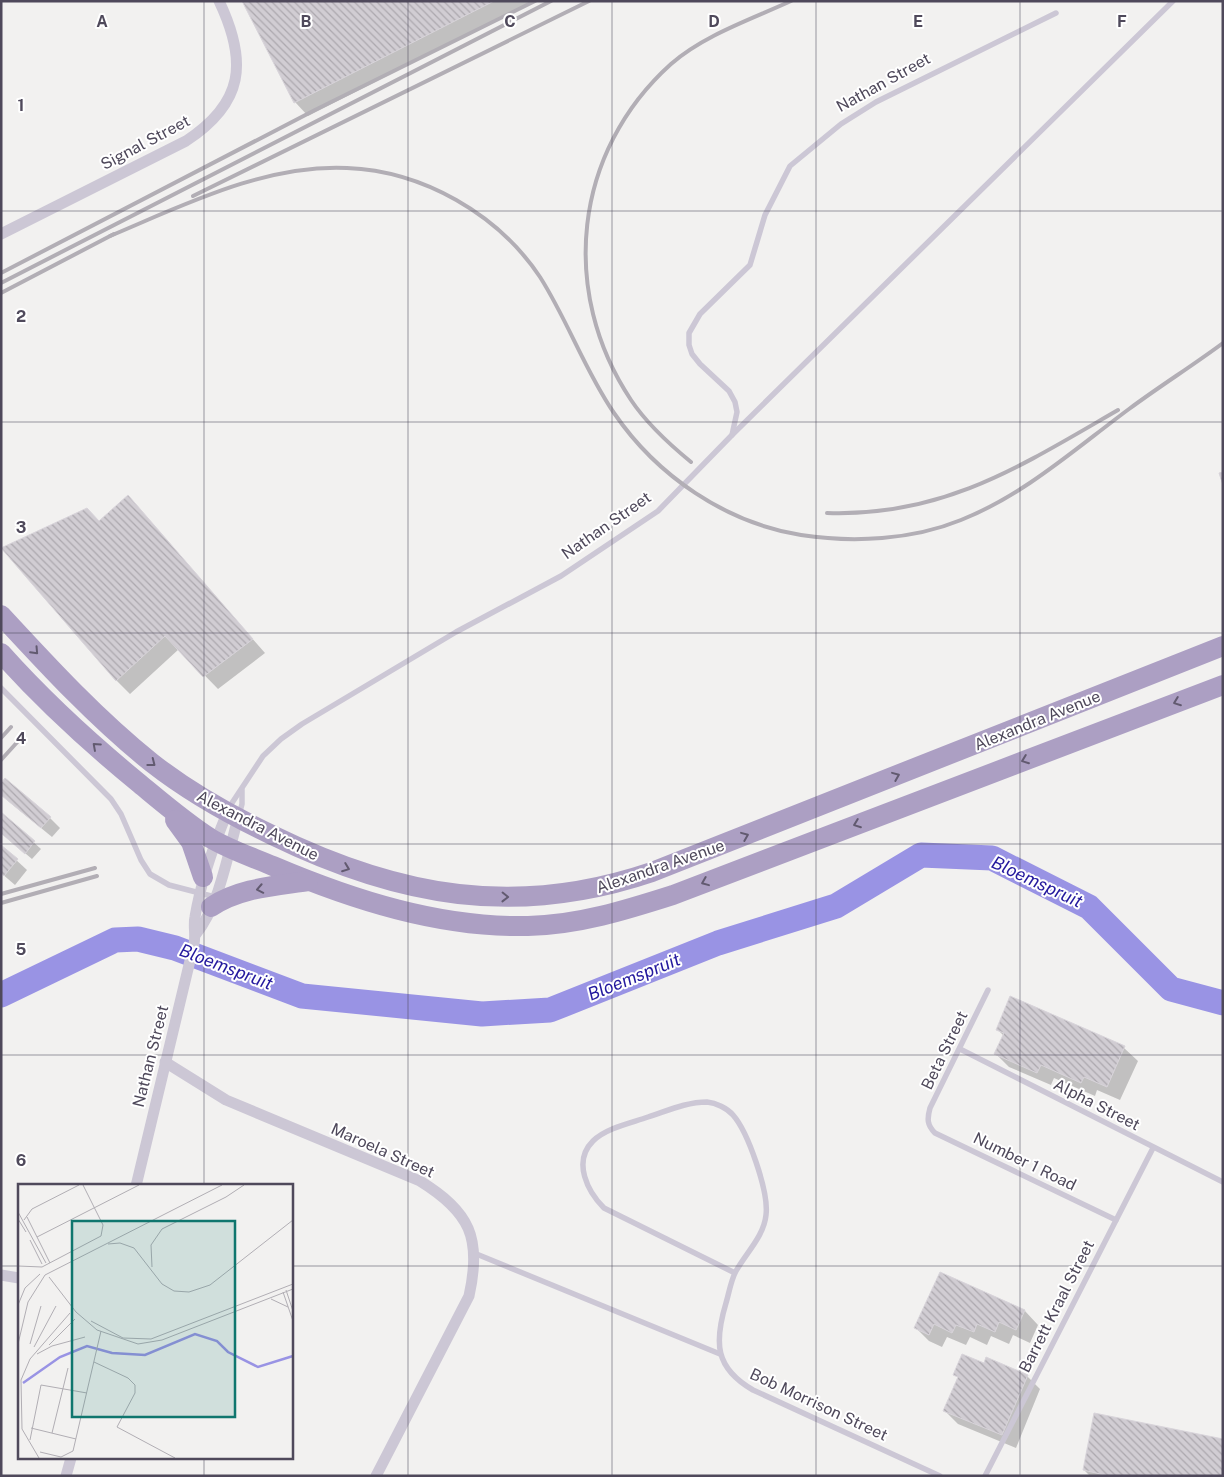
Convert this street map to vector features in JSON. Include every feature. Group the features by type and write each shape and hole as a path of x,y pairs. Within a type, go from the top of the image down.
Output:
{"highway":[{"name":"Alexandra Avenue","path":"1,615 65,683 132,747 181,784 232,816 346,868 411,886 473,896 505,897 535,897 592,890 652,872 1223,646"},
{"name":"Alexandra Avenue","path":"1,653 30,686 115,764 160,801 222,844 308,881 405,912 466,922 529,926 596,918 674,895 1223,685"},
{"path":"160,801 191,842 207,893 222,899 237,894 308,881"}],"street":[{"name":"Signal Street","path":"1,234 186,141 207,127 220,113 230,95 238,55 234,33 219,1"},
{"name":"Nathan Street","path":"195,939 205,922 207,893 232,816"},
{"name":"Nathan Street","path":"136,1184 195,939 194,920 207,893 232,816"},
{"name":"Maroela Street","path":"165,1062 226,1100 420,1181 445,1197 460,1212 470,1234 474,1253 473,1275 468,1296 376,1476"},
{"path":"1,1275 18,1278"},
{"path":"66,1476 70,1460"}],"lane":[{"path":"732,435 1173,1"},
{"name":"Nathan Street","path":"232,816 232,801 242,790 263,756 281,739 330,706 449,636 561,576 658,511 732,435 737,412 735,402 729,391 692,354 689,345 689,333 700,314 750,265 765,215 790,166 841,124 876,102 1056,13"},
{"path":"1,688 111,799 121,814 141,860 150,874 169,885 207,893"},
{"name":"Nathan Street","path":"232,816 242,804 242,790"},
{"name":"Beta Street","path":"928,1122 930,1108 988,990"},
{"name":"Alpha Street","path":"960,1049 1223,1182"},
{"path":"474,1253 720,1354 718,1336 735,1273 761,1232 766,1216 766,1198 763,1181 734,1116 722,1107 708,1102 687,1104 608,1132 593,1141 586,1153 583,1168 592,1196 604,1208 735,1273"},
{"name":"Number 1 Road","path":"928,1122 935,1133 1116,1220"},
{"name":"Barrett Kraal Street","path":"985,1476 1153,1148"},
{"name":"Bob Morrison Street","path":"720,1354 727,1368 737,1380 753,1390 940,1476"}],"building":[{"path":"242,1 494,1 294,103"},
{"path":"1223,472 1223,485 1219,473"},
{"path":"128,495 253,639 203,677 165,636 116,681 1,548 87,508 99,521"},
{"path":"5,778 51,817 41,828 1,795 1,783"},
{"path":"1,812 35,841 25,854 1,833"},
{"path":"1,845 18,859 4,876 1,873"},
{"path":"1010,996 1125,1046 1107,1087 1084,1077 1081,1083 1041,1065 1037,1073 994,1054 1004,1033 996,1030"},
{"path":"940,1272 1025,1310 1016,1330 999,1322 995,1332 977,1324 974,1332 956,1325 952,1333 934,1324 929,1335 914,1328"},
{"path":"962,1354 984,1363 986,1357 1028,1375 1002,1435 943,1411 958,1377 953,1375"},
{"path":"1094,1413 1223,1439 1223,1476 1109,1476 1083,1470"}],"waterway":[{"name":"Bloemspruit","path":"1,995 115,940 138,939 175,948 302,996 482,1014 550,1010 718,943 836,906 921,855 992,858 1089,907 1171,989 1223,1003"}],"railway":[{"path":"1,273 315,110 535,1"},
{"path":"1,283 551,1"},
{"path":"193,196 589,1"},
{"path":"691,462 659,433 631,400 608,358 593,314 586,269 587,224 596,181 613,138 638,99 671,64 698,44 713,36 791,1"},
{"path":"110,236 225,189 286,173 316,169 347,168 403,177 430,187 456,200 481,216 523,254 550,294 585,363 614,413 631,436 672,476 720,508 746,520 773,529 801,535 841,539 882,538 923,532 942,527 984,510 1028,484 1223,343"},
{"path":"1,293 114,234"},
{"path":"827,513 869,512 908,506 944,497 980,484 1014,468 1118,410"},
{"path":"1,738 11,727"},
{"path":"1,760 21,738"},
{"path":"1,894 95,868"},
{"path":"1,903 97,876"}]}
